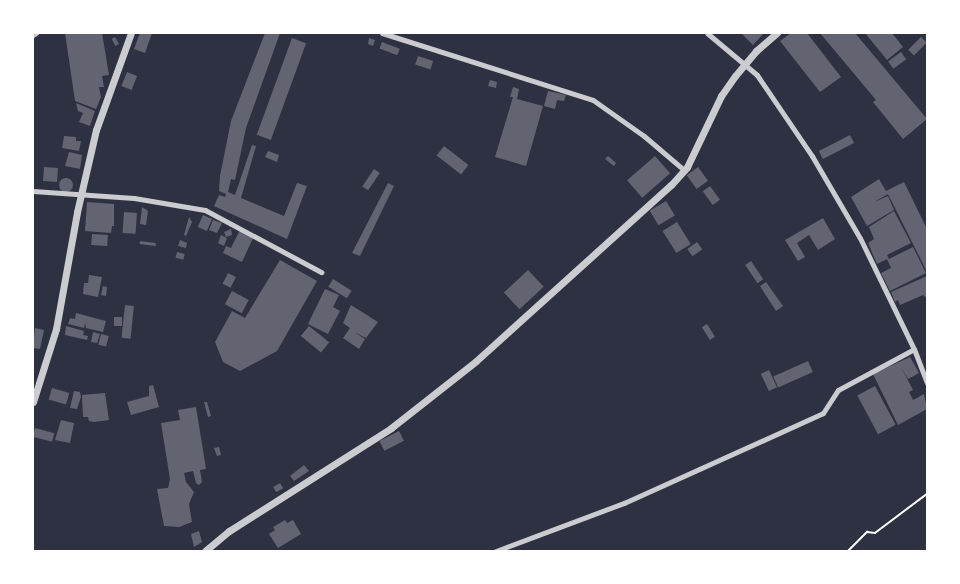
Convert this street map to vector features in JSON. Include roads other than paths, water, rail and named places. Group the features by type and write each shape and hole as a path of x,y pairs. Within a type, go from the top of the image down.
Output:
{"street":[{"path":"33,402 56,329 81,195 96,130 131,33"},
{"path":"382,33 593,100 644,136 684,170"},
{"path":"707,33 757,75 839,201 914,349 927,383"},
{"path":"205,551 229,531 391,428 476,361 671,185 684,170 722,96 745,63 777,33"},
{"path":"33,191 134,198 205,210 321,272"},
{"path":"496,551 624,503 823,413 838,390 914,349"}]}
